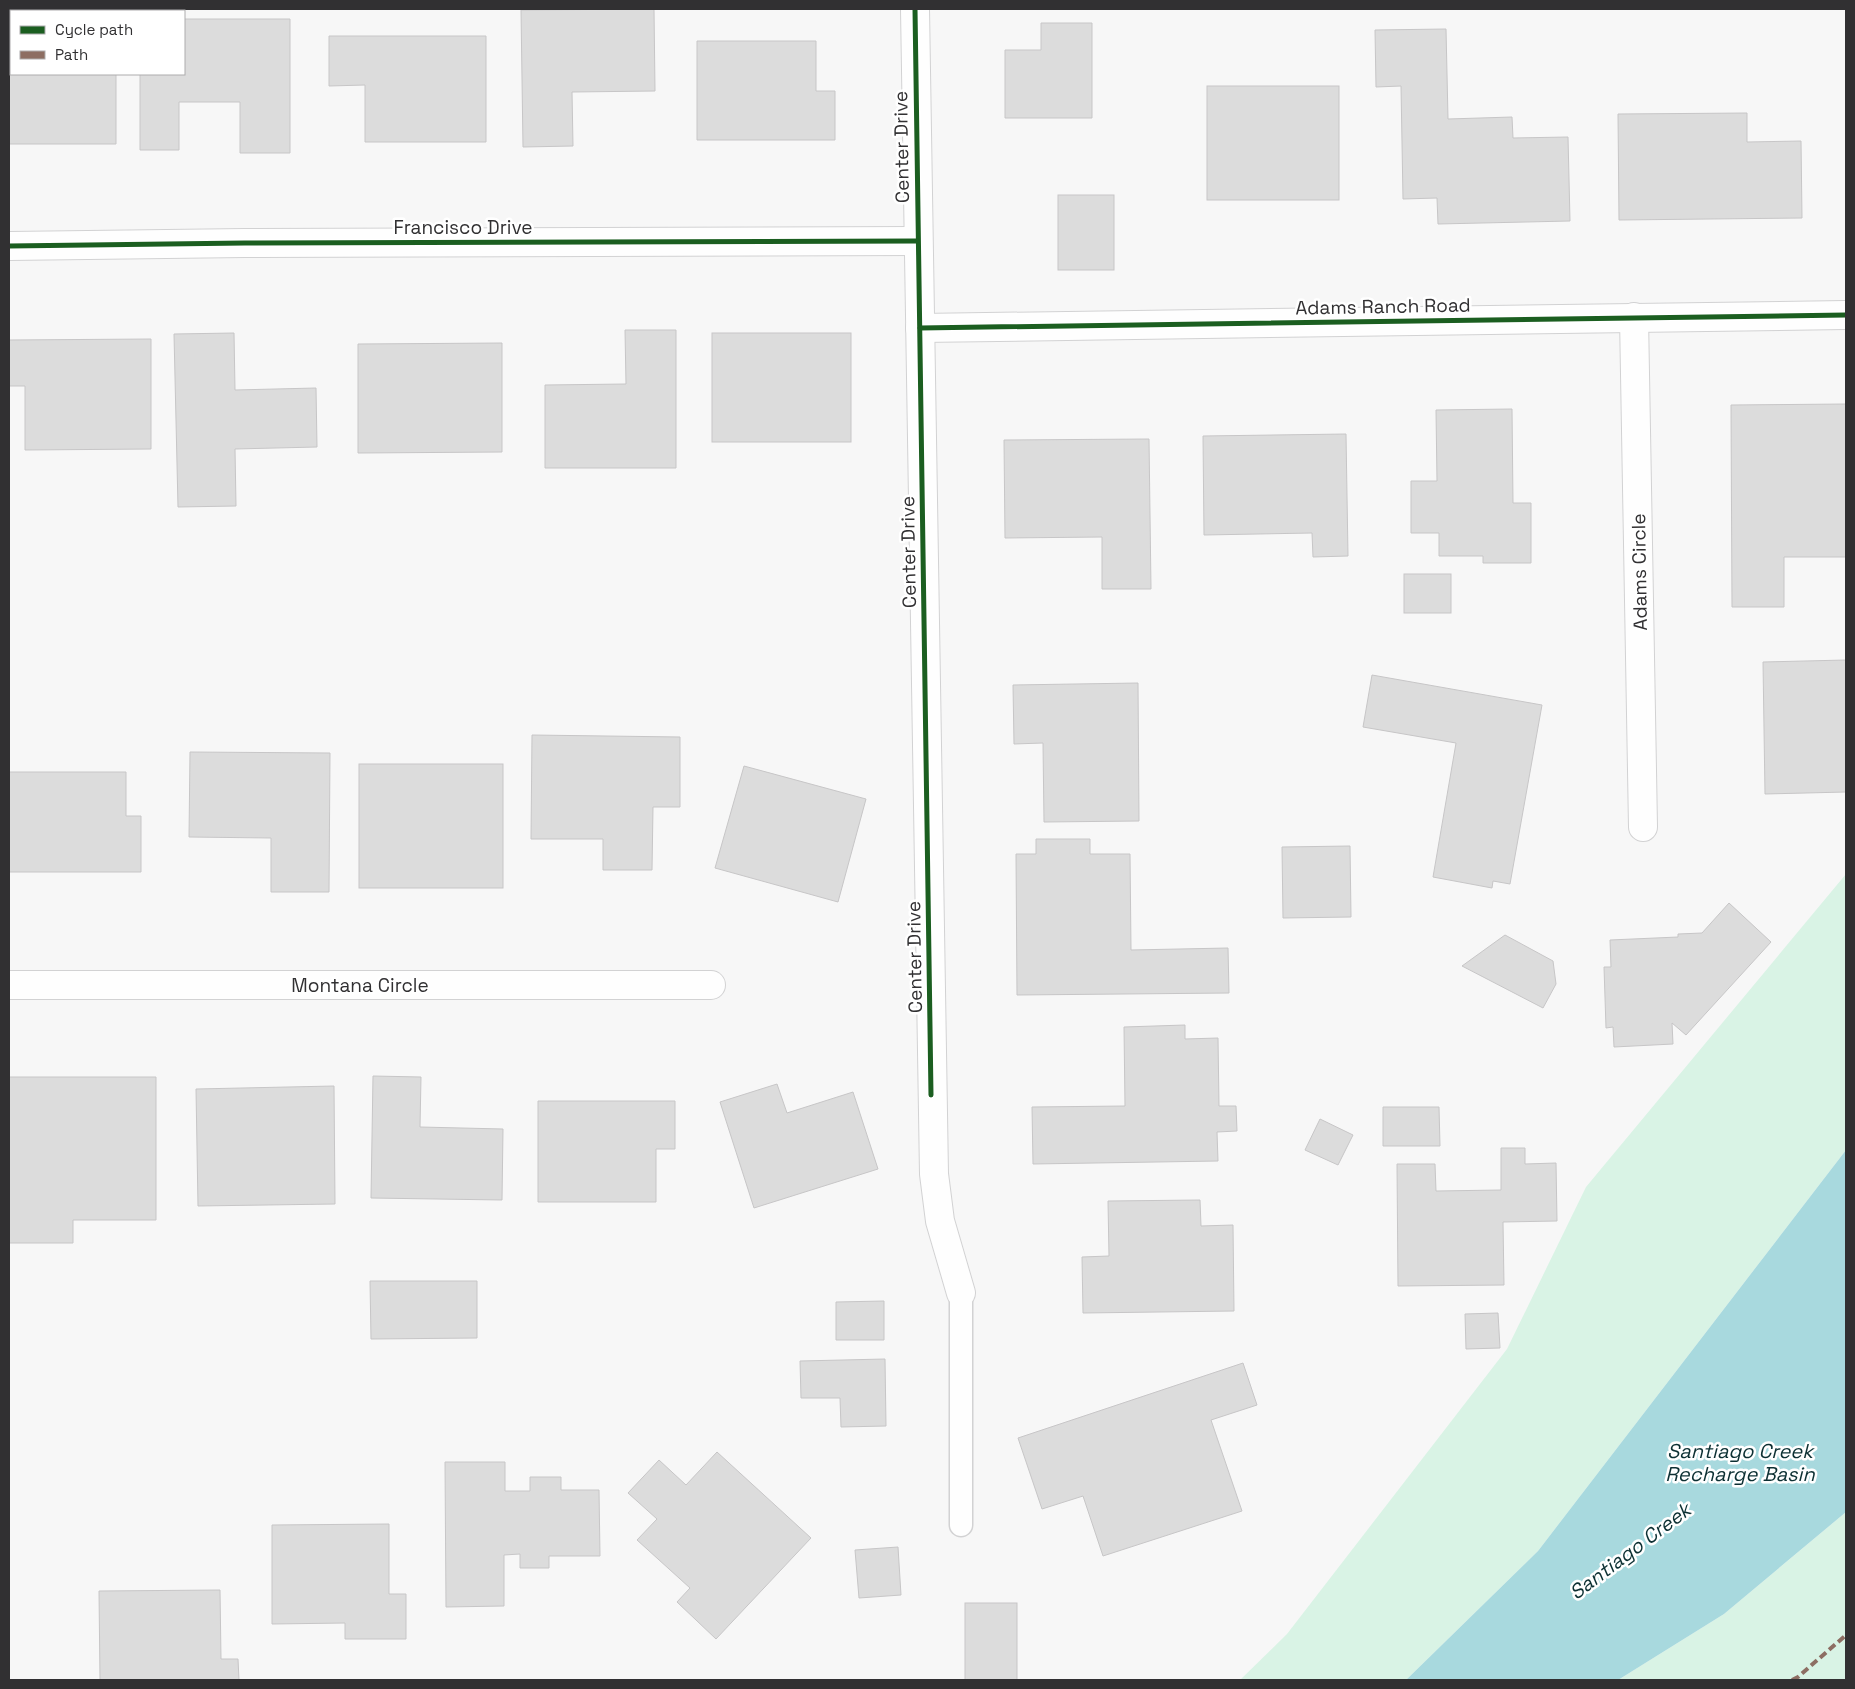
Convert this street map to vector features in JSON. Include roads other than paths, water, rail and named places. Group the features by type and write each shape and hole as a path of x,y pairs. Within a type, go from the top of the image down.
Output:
{"street":[{"name":"Center Drive","path":"915,9 934,1174 940,1221 961,1293"},
{"name":"Francisco Drive","path":"9,246 255,243 918,241"},
{"name":"Adams Ranch Road","path":"920,328 1846,315"},
{"name":"Adams Circle","path":"1634,317 1643,827"},
{"name":"Montana Circle","path":"9,986 711,986"}],"lane":[{"path":"961,1293 961,1525"}],"water":[{"name":"Santiago Creek Recharge Basin","path":"1846,1150 1846,1512 1724,1614 1618,1680 1406,1680 1538,1551"}],"water label":[{"name":"Santiago Creek","path":"1630,1551"}]}
